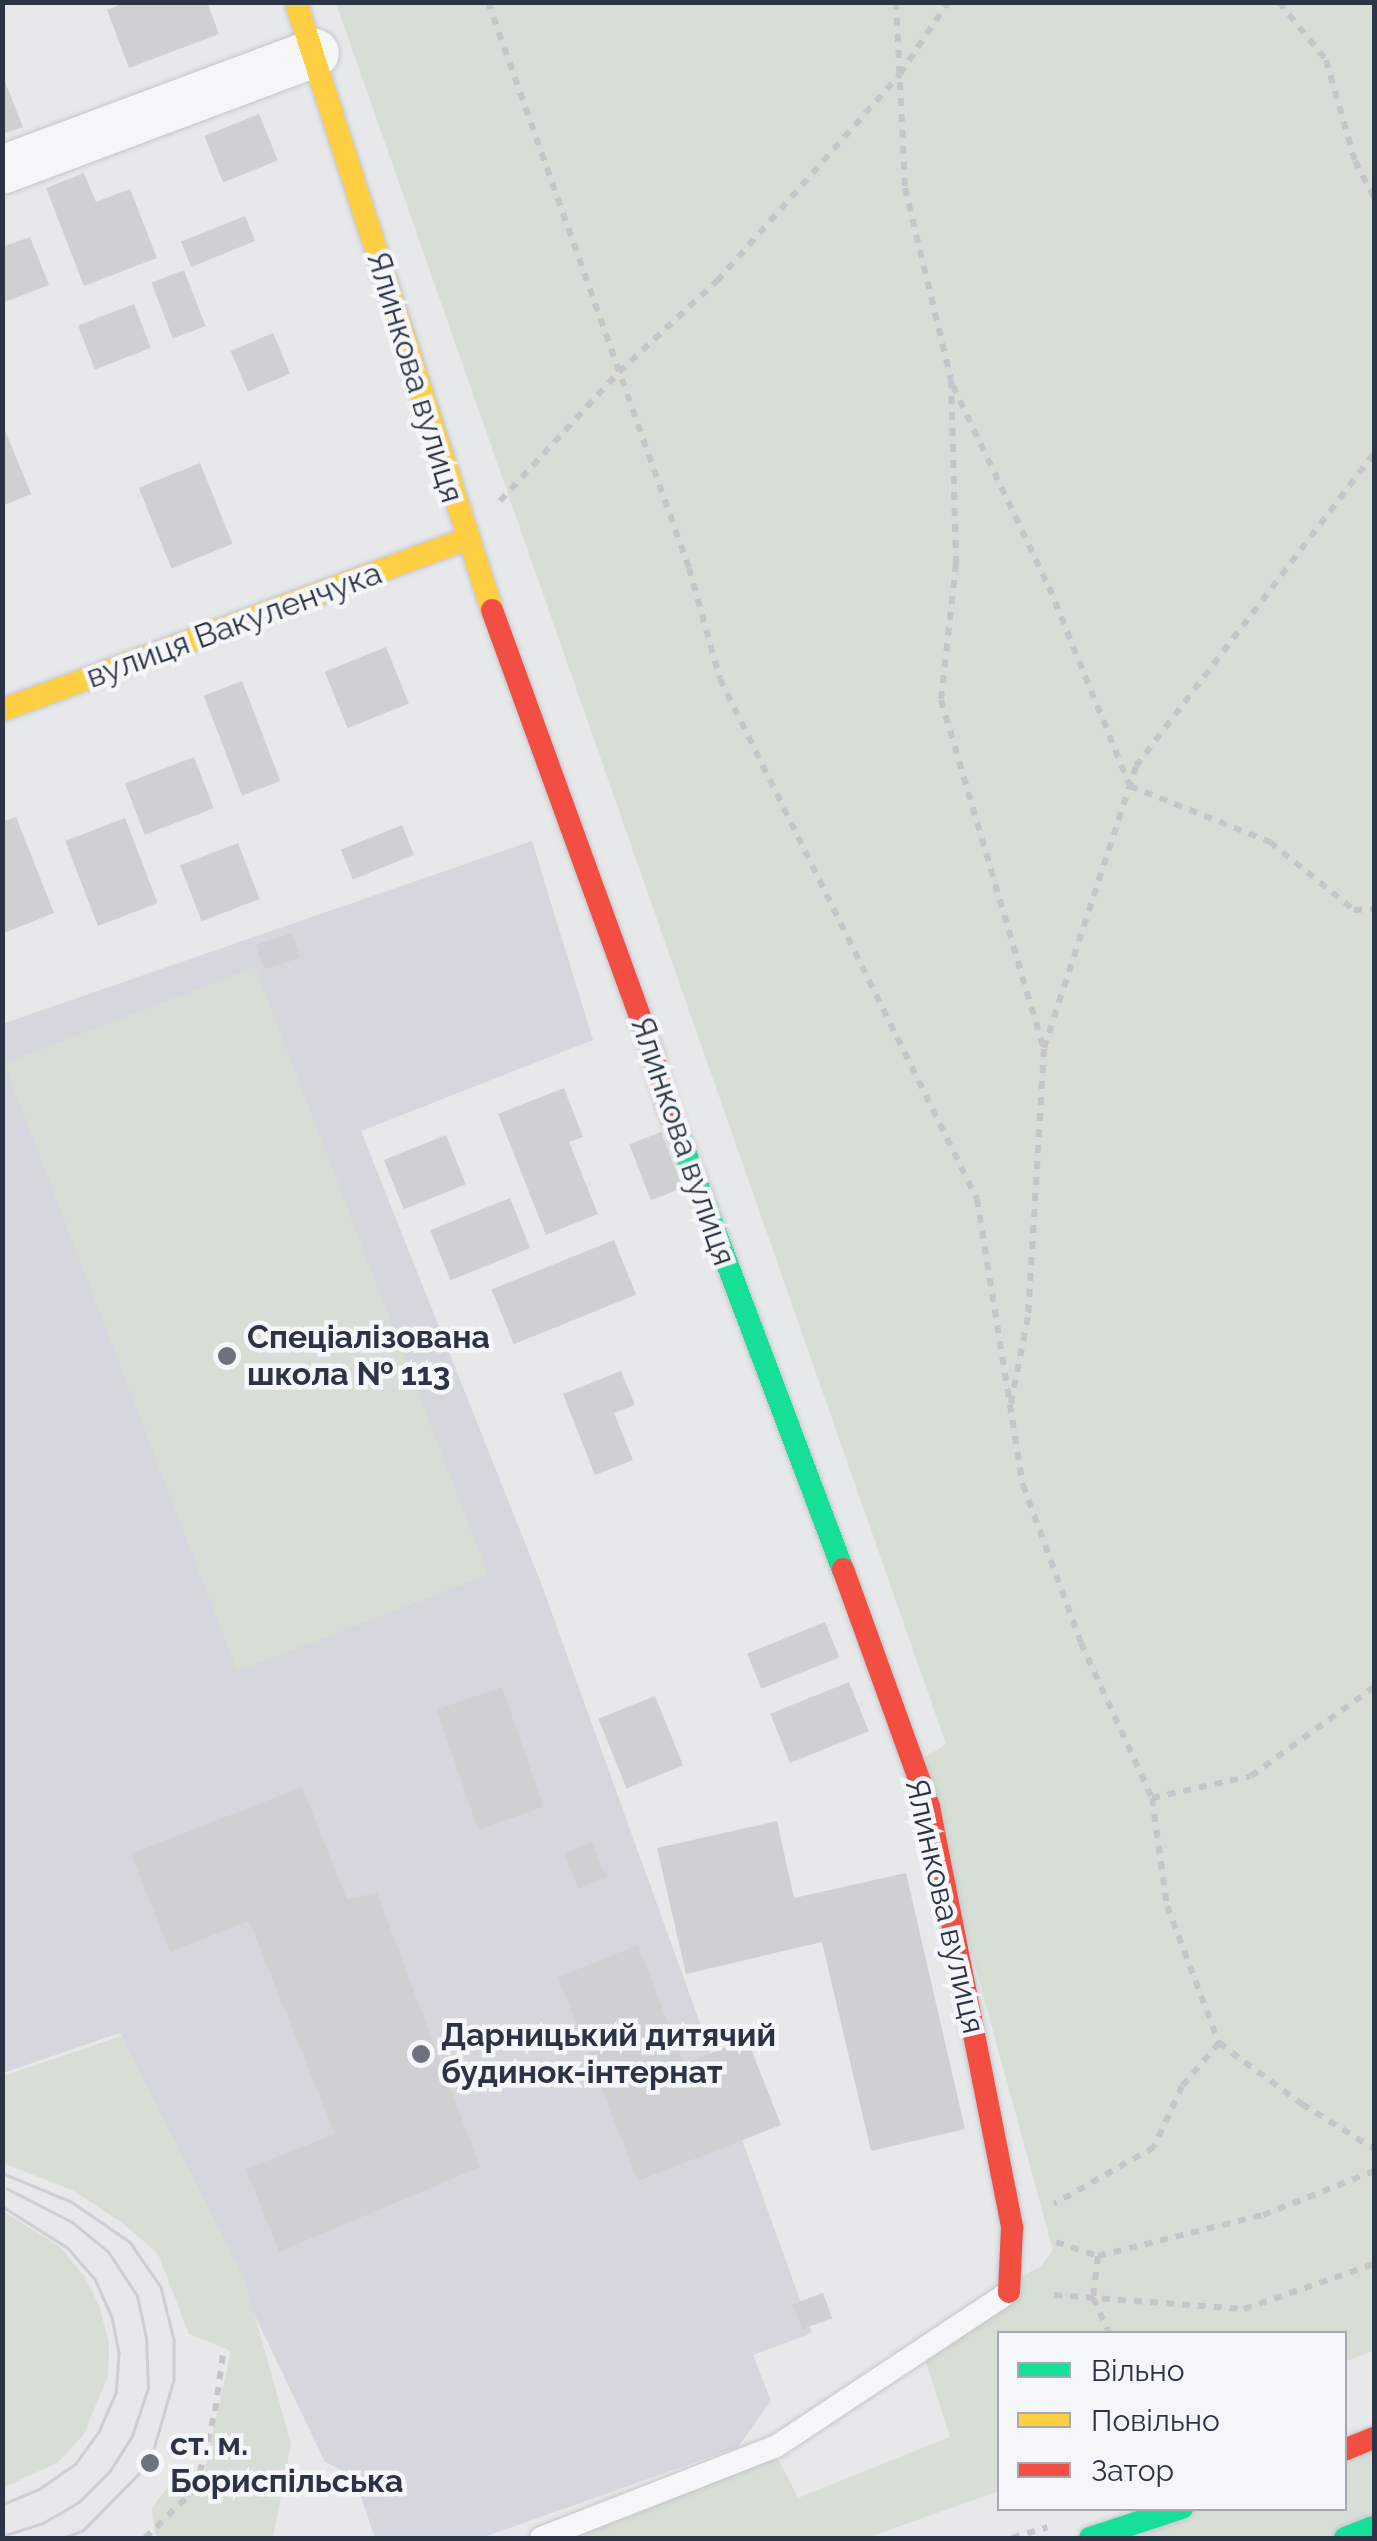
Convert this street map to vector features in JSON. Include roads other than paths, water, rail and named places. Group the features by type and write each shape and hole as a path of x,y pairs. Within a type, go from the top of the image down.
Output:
{"street":[{"name":"Ялинкова вулиця","path":"296,2 466,539 644,1027 684,1158 929,1807 1012,2228 1009,2292"},
{"path":"2,170 315,53"},
{"name":"вулиця Вакуленчука","path":"2,710 466,539"},
{"path":"1347,2449 1374,2438"},
{"path":"1090,2538 1173,2511"},
{"path":"1344,2538 1374,2527"}],"lane":[{"path":"541,2538 775,2447 1009,2292"}],"tram line":[{"path":"2,2173 72,2202 130,2242 161,2287 174,2340 174,2380 150,2463 83,2531 64,2538"},
{"path":"2,2536 43,2523 79,2502 110,2471 132,2436 148,2388 146,2338 137,2296 108,2252 73,2223 7,2189"},
{"path":"2,2206 68,2248 95,2279 112,2317 119,2354 116,2393 99,2432 76,2464 40,2489 2,2505"}],"place":[{"name":"Спеціалізована школа № 113","path":"227,1356"},
{"name":"Дарницький дитячий будинок-інтернат","path":"421,2054"},
{"name":"ст. м. Бориспільська","path":"150,2463"}]}
